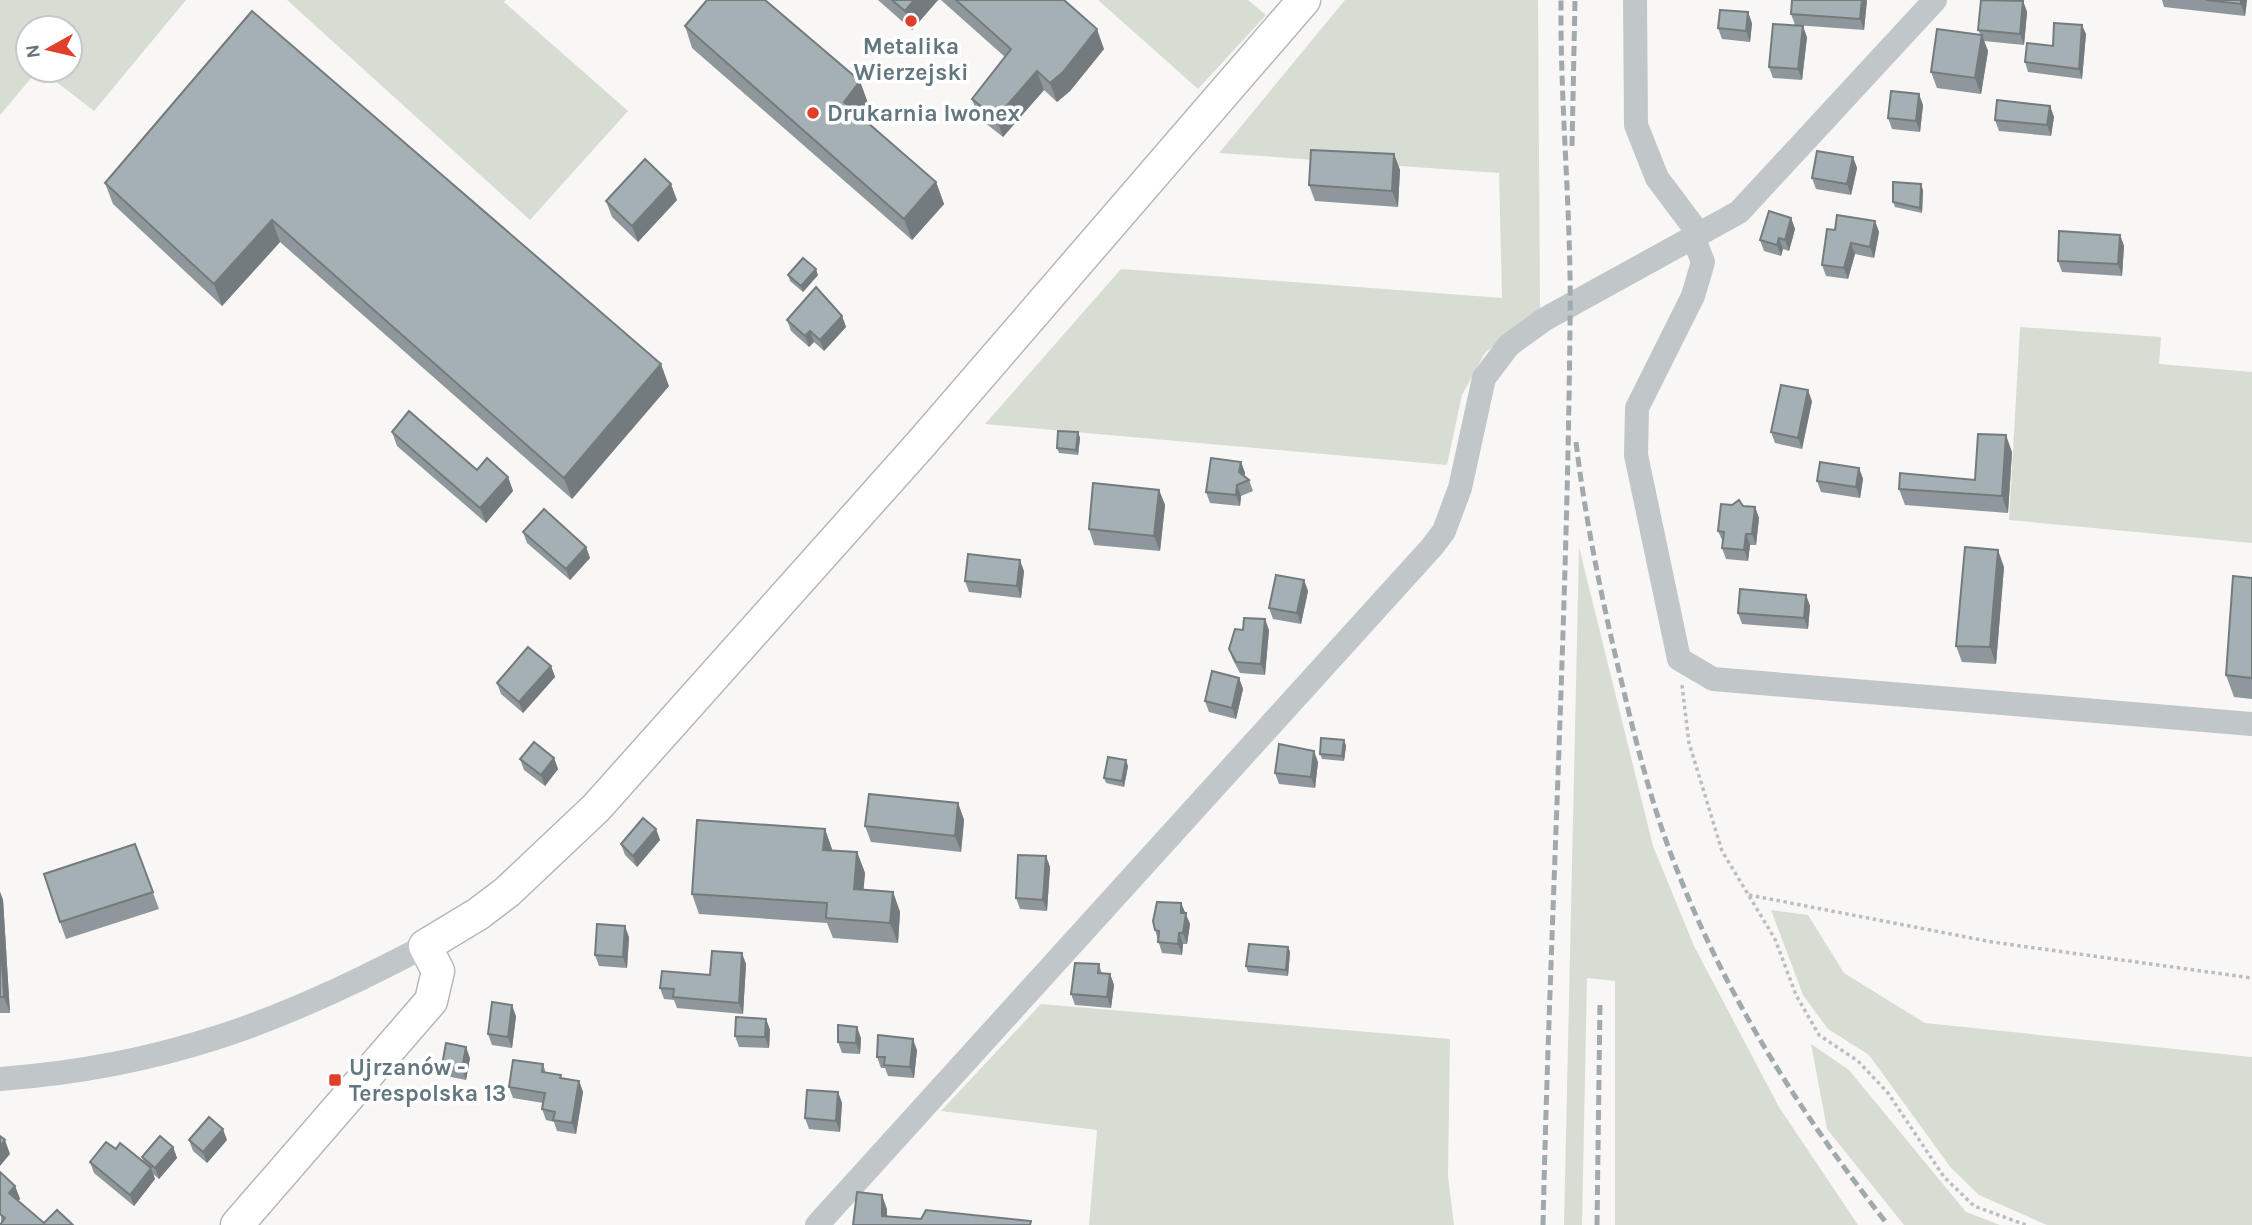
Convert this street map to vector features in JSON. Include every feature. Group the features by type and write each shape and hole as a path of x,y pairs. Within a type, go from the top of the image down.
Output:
{"main road":[{"path":"237,1225 431,1001 438,971 425,946 478,914 507,891 605,799 920,445 1304,0"}],"street":[{"path":"1635,0 1636,125 1657,178 1696,236 1703,262 1693,296 1637,408 1636,455 1679,659 1713,679 2252,724"},
{"path":"817,1225 1432,547 1452,512 1484,378 1494,361 1509,345 1545,319 1738,212 1935,0"},
{"path":"0,1079 142,1060 222,1038 315,1002 425,946"}],"path":[{"path":"1679,659 1689,743 1722,851 1775,939 1796,995 1819,1035 1858,1062 1888,1093 1944,1177 1974,1206 2026,1225"},
{"path":"1749,895 1992,942 2252,978"}],"shaded area":[{"path":"0,0 186,0 94,111 59,84 84,84 84,14 14,14 14,84 26,84 0,115"},
{"path":"287,0 506,0 504,2 628,111 530,220"},
{"path":"1098,0 1248,0 1266,15 1198,89"},
{"path":"1345,0 1538,0 1540,308 1485,353 1462,395 1447,465 985,424 1121,269 1502,298 1499,173 1219,153"},
{"path":"2020,327 2161,337 2159,364 2252,372 2252,543 2009,520"},
{"path":"1579,547 1653,846 1694,946 1779,1107 1858,1225 1615,1225 1615,981 1587,978 1582,1225 1564,1225"},
{"path":"1771,910 1808,915 1844,973 1925,1023 2252,1057 2252,1225 2047,1225 1979,1195 1951,1168 1869,1055 1828,1029 1803,995"},
{"path":"1041,1004 1450,1039 1448,1176 1454,1225 1089,1225 1097,1130 941,1111"},
{"path":"1811,1044 1849,1070 1966,1212 2000,1225 1904,1225 1827,1129"}],"building":[{"name":"Drukarnia Iwonex","path":"707,0 765,0 860,81 844,102 936,182 904,219 685,26"},
{"path":"892,0 914,0 905,11"},
{"path":"956,0 1064,0 1097,29 1063,72 1050,83 1037,71 996,118 972,99 1011,49"},
{"path":"1792,0 1862,0 1860,19 1791,14"},
{"path":"1981,0 2023,1 2020,34 1978,30"},
{"path":"2206,0 2241,0 2241,4"},
{"path":"1720,10 1748,12 1746,31 1718,28"},
{"path":"252,11 661,364 564,478 272,220 214,284 105,183"},
{"path":"2054,23 2082,25 2079,69 2025,62 2027,43 2053,46"},
{"path":"1773,24 1803,26 1798,69 1769,67"},
{"path":"1937,29 1982,35 1975,78 1931,72"},
{"path":"1891,91 1919,94 1916,121 1888,118"},
{"path":"1997,100 2050,106 2047,125 1995,120"},
{"path":"1311,150 1394,154 1392,191 1309,185"},
{"path":"1817,151 1853,157 1847,184 1812,178"},
{"path":"645,159 671,184 632,226 606,201"},
{"path":"1893,182 1921,184 1920,208 1893,202"},
{"path":"1769,211 1791,218 1785,240 1779,238 1777,245 1760,240"},
{"path":"1837,215 1875,221 1870,247 1851,243 1844,268 1822,265 1827,229 1835,230"},
{"path":"2059,231 2120,235 2118,264 2058,261"},
{"path":"803,258 816,269 801,286 788,275"},
{"path":"816,287 842,316 820,340 810,331 805,336 787,320"},
{"path":"1781,385 1808,390 1798,438 1771,432"},
{"path":"409,411 477,470 487,458 508,477 480,508 392,432"},
{"path":"1058,431 1078,432 1076,450 1057,448"},
{"path":"1978,434 2006,435 2002,496 1899,489 1900,473 1975,480"},
{"path":"1211,458 1241,462 1239,472 1249,480 1237,485 1236,495 1206,492"},
{"path":"1820,462 1859,468 1856,487 1817,481"},
{"path":"1093,483 1159,490 1154,536 1089,529"},
{"path":"1739,500 1743,506 1755,507 1752,534 1746,534 1744,550 1722,548 1724,532 1718,531 1721,504 1732,505"},
{"path":"544,509 586,547 566,569 523,532"},
{"path":"1965,547 1998,550 1990,647 1956,646"},
{"path":"968,554 1020,560 1017,586 965,581"},
{"path":"1276,575 1304,580 1297,613 1269,608"},
{"path":"2233,576 2252,578 2252,678 2226,675"},
{"path":"1740,589 1806,595 1804,618 1738,613"},
{"path":"1244,618 1265,619 1261,664 1236,662 1229,649 1235,629 1243,630"},
{"path":"528,647 551,666 519,702 497,683"},
{"path":"1212,671 1239,678 1232,708 1205,701"},
{"path":"1321,738 1344,740 1342,756 1320,754"},
{"path":"534,742 554,758 541,775 520,759"},
{"path":"1279,744 1314,751 1311,777 1275,773"},
{"path":"1108,757 1126,760 1122,781 1104,778"},
{"path":"869,794 958,803 955,836 865,826"},
{"path":"643,818 656,829 633,856 621,844"},
{"path":"697,820 825,829 823,850 857,852 854,889 893,892 890,923 826,918 827,903 692,894"},
{"path":"135,844 153,892 60,922 44,874"},
{"path":"1018,855 1046,856 1043,900 1016,898"},
{"path":"1157,902 1181,903 1181,913 1186,913 1178,944 1158,942 1159,931 1155,930 1153,921"},
{"path":"597,924 625,926 623,957 595,955"},
{"path":"0,931 4,997 0,997"},
{"path":"1249,944 1288,947 1286,970 1246,966"},
{"path":"712,951 742,953 739,1003 673,997 674,989 660,988 662,971 710,975"},
{"path":"1075,963 1099,964 1098,973 1110,974 1107,997 1071,994"},
{"path":"492,1002 512,1005 508,1037 488,1034"},
{"path":"736,1017 766,1019 765,1037 735,1036"},
{"path":"838,1025 857,1027 856,1043 838,1042"},
{"path":"878,1035 913,1039 910,1067 884,1065 885,1057 877,1057"},
{"path":"446,1043 466,1047 462,1069 442,1065"},
{"path":"513,1060 543,1064 542,1072 579,1081 572,1123 553,1120 555,1112 542,1109 545,1093 509,1087"},
{"path":"807,1090 838,1092 836,1121 805,1118"},
{"path":"209,1117 223,1129 203,1152 189,1140"},
{"path":"160,1136 173,1147 155,1168 142,1157"},
{"path":"106,1142 116,1149 120,1143 151,1168 130,1195 90,1162"},
{"path":"0,1172 15,1186 9,1193 44,1223 57,1210 73,1225 0,1225 5,1218 0,1214"},
{"path":"857,1192 882,1195 882,1216 921,1219 926,1210 1031,1221 1030,1225 853,1225"}],"railway":[{"path":"1543,1225 1570,326 1561,0"},
{"path":"1572,146 1575,0"},
{"path":"1576,442 1591,542 1619,670 1648,786 1677,870 1719,965 1769,1055 1826,1142 1888,1225"},
{"path":"1597,1225 1600,1002"}],"place":[{"name":"Metalika Wierzejski","path":"911,21"},
{"name":"Drukarnia Iwonex","path":"813,113"},
{"name":"Ujrzanów - Terespolska 13","path":"335,1080"}]}
